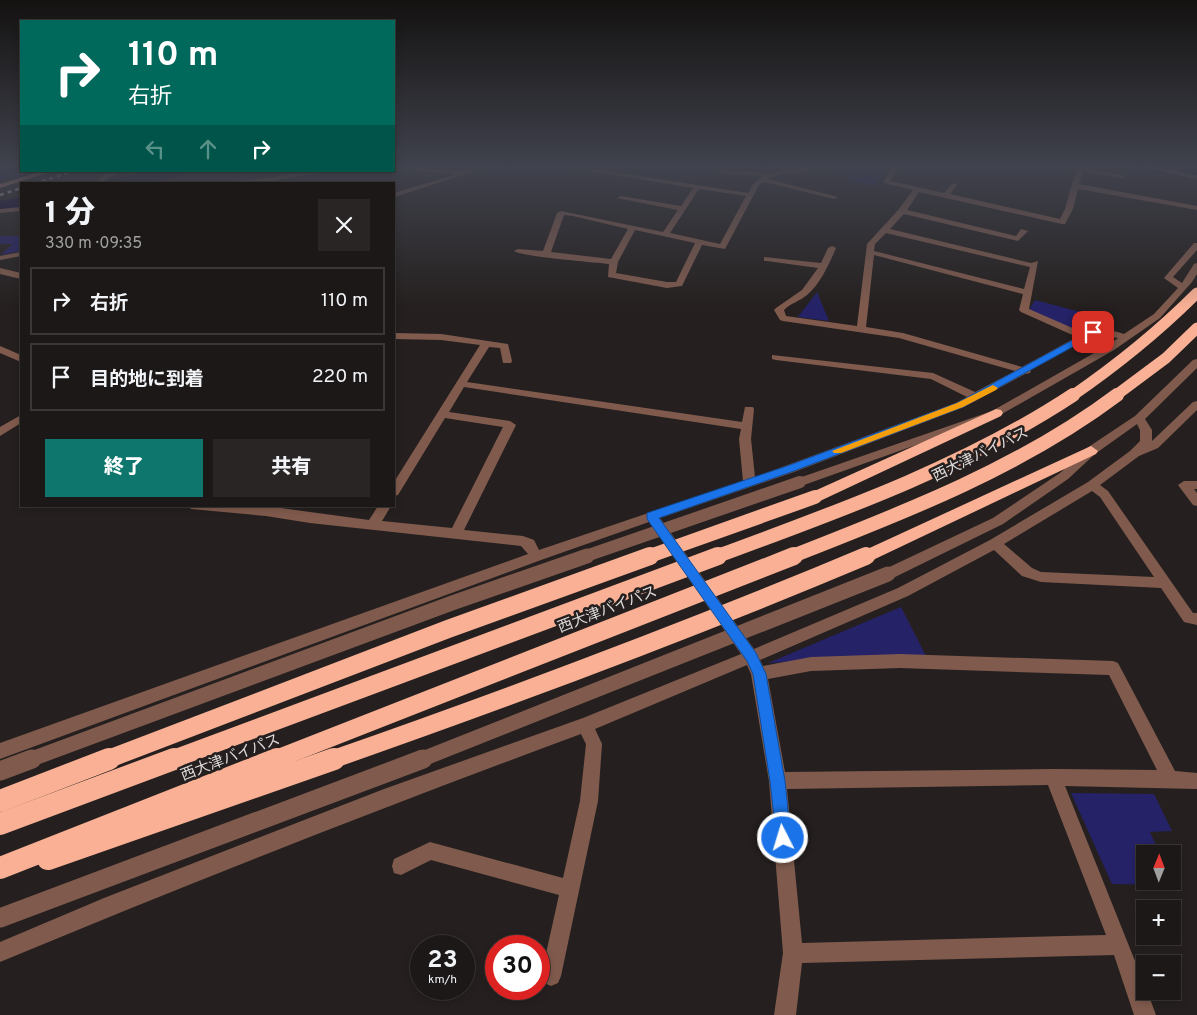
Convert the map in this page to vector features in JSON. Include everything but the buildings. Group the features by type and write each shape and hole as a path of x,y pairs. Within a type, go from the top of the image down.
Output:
{"highway":[{"name":"西大津バイパス","path":"0,824 798,526 928,472 1020,428 1083,389 1140,348 1191,287"},
{"name":"西大津バイパス","path":"0,868 845,536 951,490 1044,444 1102,406 1166,358 1197,328"},
{"path":"0,801 448,629 815,497 996,413"},
{"path":"0,876 481,708 745,606 869,555 1091,451"}],"street":[{"path":"665,234 679,212"},
{"path":"546,255 561,213 573,214 722,247 741,212"},
{"path":"860,329 871,244 901,212"},
{"path":"908,212 1018,239 1024,231"},
{"path":"1019,212 1062,222 1066,212"},
{"path":"633,227 614,262 611,275 667,286 679,284 700,242"},
{"path":"885,230 1035,264 1024,310 1082,337 1111,348"},
{"path":"1191,287 1168,278 1197,245"},
{"path":"832,248 824,266 805,292 786,301 779,310 783,318 900,336 1026,371"},
{"path":"518,251 585,257 614,262"},
{"path":"870,252 1028,293"},
{"path":"0,258 20,254"},
{"path":"767,259 824,266"},
{"path":"0,771 452,603 996,413 1126,338 1191,287 1197,266"},
{"path":"0,271 20,276"},
{"path":"0,751 536,556 808,462 960,405 1026,371 1093,332 1112,333 1126,338"},
{"path":"395,336 441,337 505,346 507,361"},
{"path":"395,490 486,343"},
{"path":"0,349 20,358"},
{"path":"776,356 933,376 976,397"},
{"path":"0,361 20,358"},
{"path":"0,918 485,736 888,574 998,521 1064,476 1091,451 1139,418 1197,362"},
{"path":"462,384 570,399 599,412 746,426"},
{"path":"1134,454 1154,445 1197,404"},
{"path":"749,409 745,439 750,482"},
{"path":"443,414 510,424 456,533"},
{"path":"0,952 104,908 375,801 585,725 752,657 903,592 995,543 1092,485 1134,454 1146,442 1146,430 1139,418"},
{"path":"0,432 20,419"},
{"path":"1092,485 1104,494 1189,618 1197,619"},
{"path":"1197,485 1184,485 1197,502"},
{"path":"209,507 266,511 310,518 523,541 529,544 536,556"},
{"path":"374,524 384,507"},
{"path":"651,516 752,657 760,674 778,781 793,953 785,1015"},
{"path":"995,543 1026,572 1041,577 1164,582"},
{"path":"760,674 811,664 900,661 1113,668 1170,779"},
{"path":"551,976 589,801 594,744 585,725"},
{"path":"778,781 1053,777 1197,781"},
{"path":"1053,777 1120,945 1145,1015"},
{"path":"401,866 430,851 570,889"},
{"path":"793,953 1120,945"}],"shaded area":[{"path":"0,236 20,236 20,251 0,255 13,244 0,244"},
{"path":"817,292 829,321 798,317"},
{"path":"1035,300 1092,315 1072,328 1029,310"},
{"path":"901,607 926,656 768,663"},
{"path":"1071,793 1154,794 1172,831 1150,832 1156,845 1136,845 1136,884 1112,884"}],"slow traffic":[{"path":"838,451 960,405 993,388"}],"route":[{"path":"783,838 778,781 760,674 752,657 651,516 790,469 960,405 1026,371 1093,332"}]}
